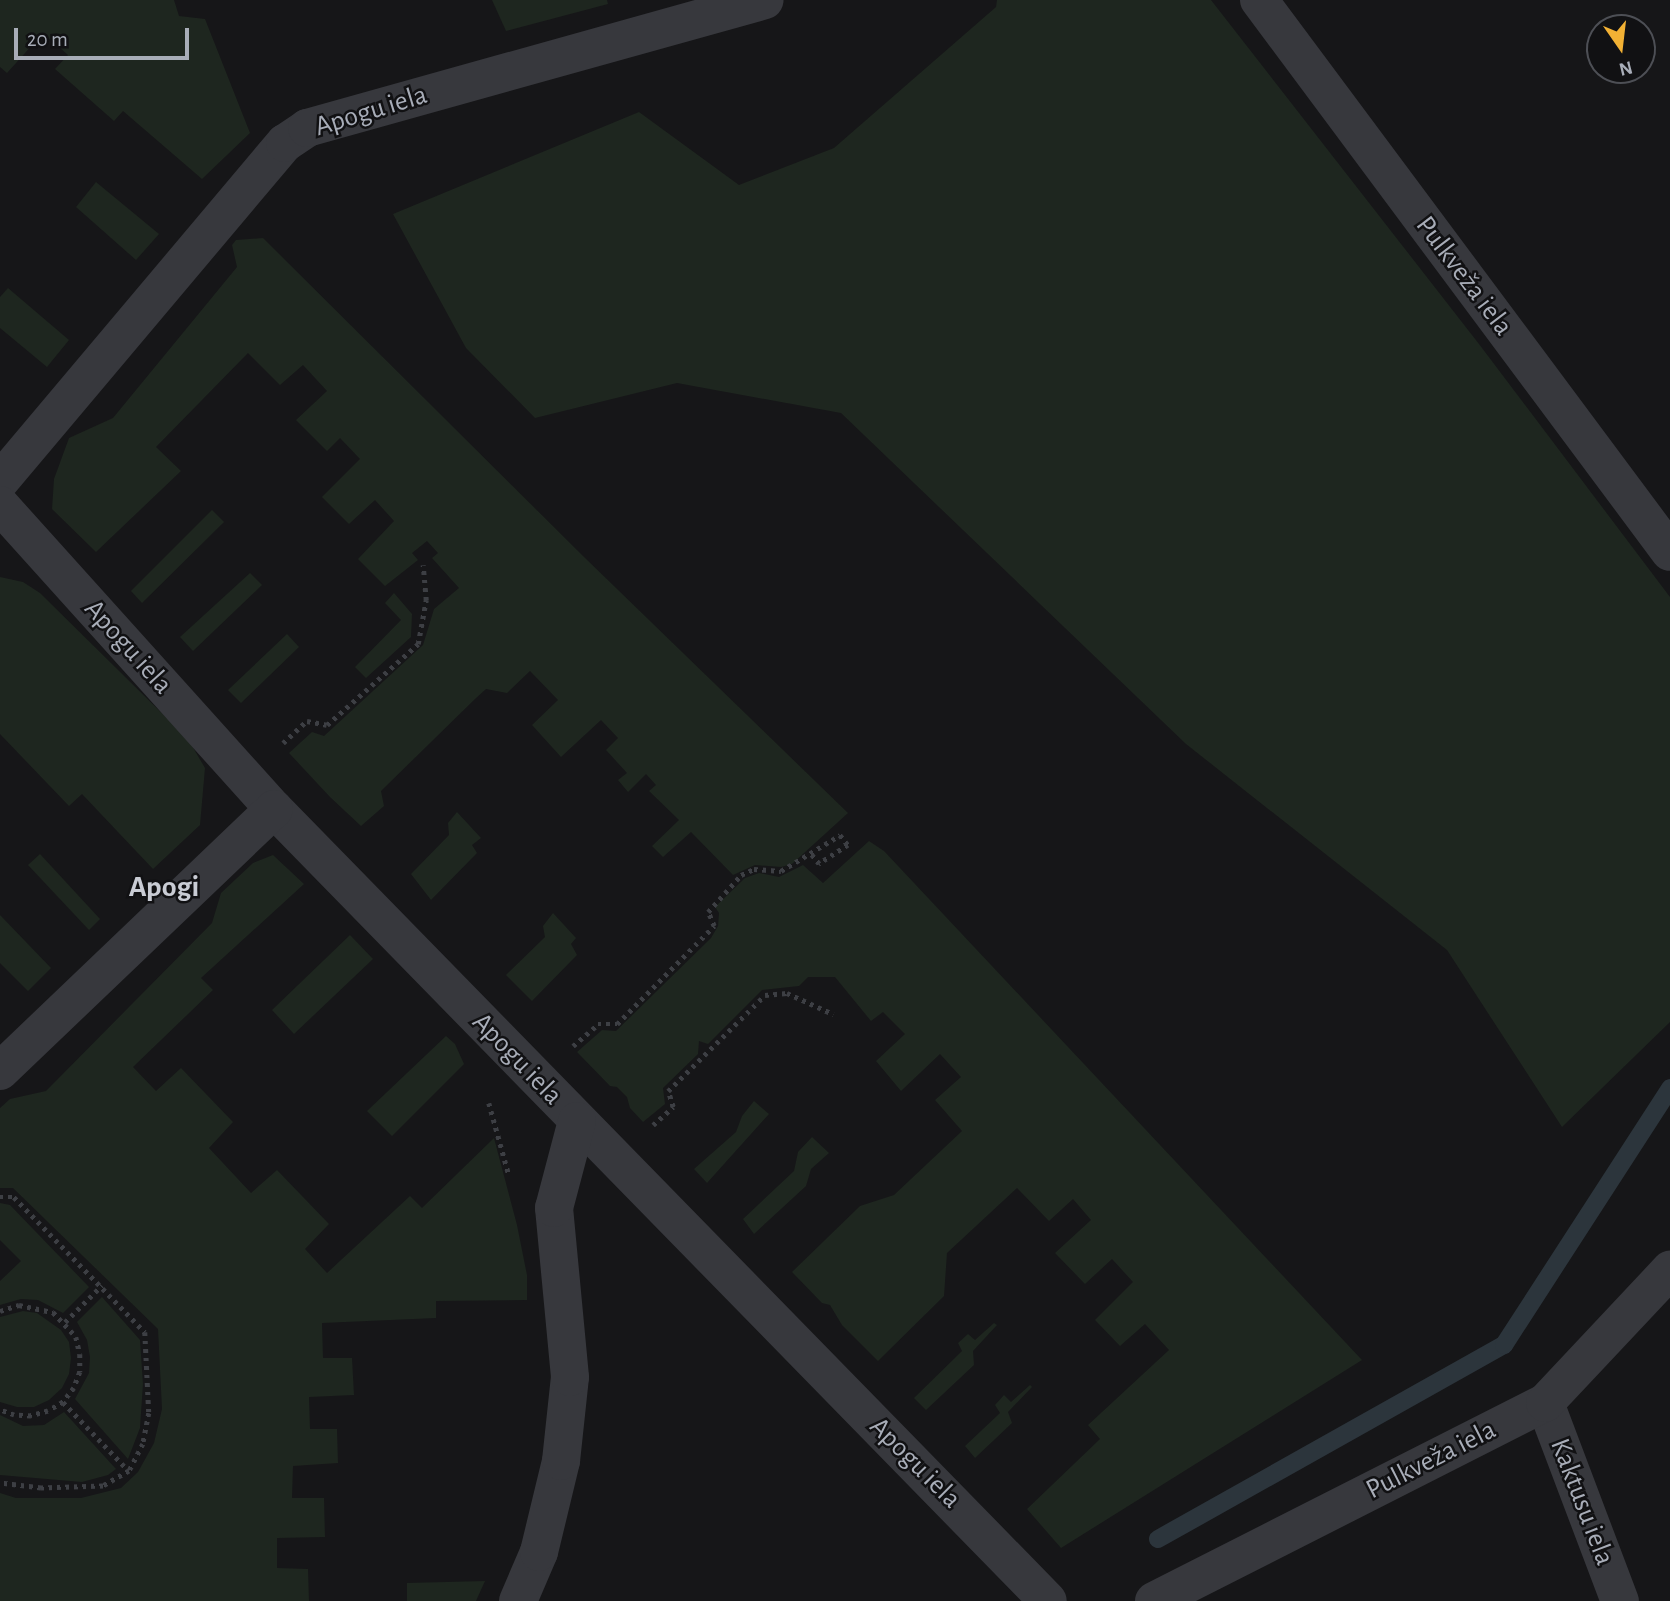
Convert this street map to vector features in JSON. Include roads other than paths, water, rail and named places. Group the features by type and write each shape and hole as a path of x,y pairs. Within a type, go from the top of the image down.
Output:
{"street":[{"name":"Apogu iela","path":"0,481 285,143 307,128 764,0"},
{"name":"Pulkveža iela","path":"1259,0 1670,552"},
{"name":"Apogu iela","path":"0,505 274,809 1048,1601"},
{"path":"0,1071 274,809"},
{"path":"518,1601 539,1552 561,1461 570,1377 554,1208 577,1121"},
{"name":"Pulkveža iela","path":"1154,1601 1545,1403 1670,1270"},
{"name":"Kaktusu iela","path":"1545,1403 1620,1601"}],"waterway":[{"path":"1158,1539 1504,1345 1670,1088"}],"district":[{"name":"Apogi","path":"164,887"}]}
